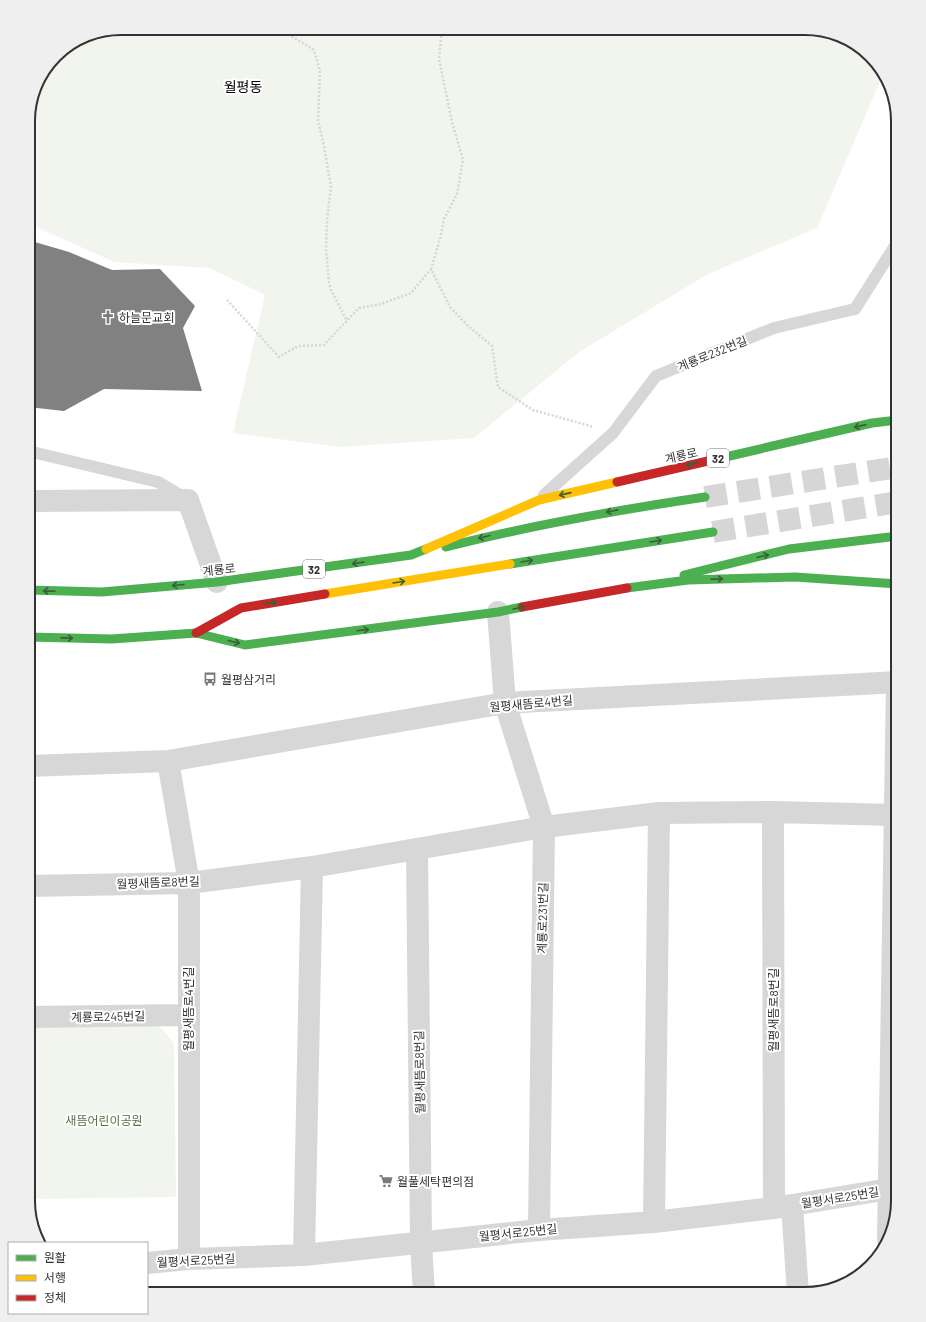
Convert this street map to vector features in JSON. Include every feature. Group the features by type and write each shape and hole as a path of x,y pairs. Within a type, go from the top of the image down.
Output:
{"main road":[{"name":"계룡로","path":"539,500 872,423 891,421"},
{"path":"410,555 505,532 624,509 705,497"},
{"name":"32","path":"410,555 539,500"},
{"path":"196,633 241,608 542,558 713,532"},
{"path":"35,637 112,639 196,633 245,645 498,612 644,585 789,550 891,537"},
{"name":"계룡로","path":"35,590 102,592 217,582 410,555"},
{"path":"644,585 688,580 795,577 891,584"}],"street":[{"path":"35,501 188,500 217,582"},
{"name":"계룡로231번길","path":"498,612 505,703 544,827 538,1230"},
{"name":"월평새뜸로4번길","path":"35,766 168,761 505,703 891,682"},
{"name":"월평새뜸로4번길","path":"168,761 189,882 189,1259"},
{"name":"월평새뜸로8번길","path":"773,812 783,1207 797,1287"},
{"name":"월평새뜸로8번길","path":"35,886 189,882 312,866 417,850 544,827 659,813 773,812 891,815"},
{"path":"654,1222 659,813"},
{"name":"월평새뜸로8번길","path":"417,850 424,1287"},
{"path":"304,1255 312,866"},
{"name":"계룡로245번길","path":"35,1017 188,1015"},
{"path":"888,1222 891,1120"},
{"name":"월평서로25번길","path":"148,1263 189,1259 304,1255 538,1230 654,1222 783,1207 889,1189"}],"lane":[{"name":"계룡로232번길","path":"539,500 613,433 656,376 774,328 855,309 891,252"},
{"path":"35,453 158,482 188,500"}],"path":[{"path":"289,35 314,50 320,71 318,122 331,187 327,220 326,249 328,276 331,290 347,321"},
{"path":"227,300 279,357 298,346 324,345 359,308 381,304 411,293 431,269 444,219 457,194 463,160 452,122 439,59 441,35"},
{"path":"431,269 450,307 467,326 492,346 498,387 533,410 613,433"}],"green space":[{"path":"115,35 811,35 833,40 848,46 866,60 881,80 817,228 708,274 579,352 474,438 340,447 233,433 265,295 210,268 114,262 35,226 35,115 38,98 46,78 64,56 78,46 98,38"},
{"name":"새뜸어린이공원","path":"156,1022 174,1043 176,1197 35,1199 36,1025"}],"building":[{"name":"하늘문교회","path":"35,242 69,252 112,270 160,269 195,306 183,328 202,391 104,389 64,411 35,408"}],"tunnel":[{"path":"705,497 891,468"},
{"path":"713,532 891,503"}],"traffic: fast":[{"path":"708,461 872,423 891,421"},
{"path":"446,547 575,519 705,497"},
{"path":"510,564 713,532"},
{"path":"684,575 789,549 891,537"},
{"path":"35,590 102,592 217,582 411,555 426,549"},
{"path":"627,588 688,580 795,577 891,584"},
{"path":"35,637 112,639 196,633 245,645 498,612 522,607"}],"traffic: slow":[{"path":"426,549 539,500 617,482"},
{"path":"325,594 510,564"}],"traffic: jam":[{"path":"617,482 708,461"},
{"path":"522,607 627,588"},
{"path":"196,633 241,608 325,594"}],"place":[{"name":"하늘문교회","path":"108,317"},
{"name":"월평삼거리","path":"210,679"},
{"name":"월풀세탁편의점","path":"386,1181"}],"district":[{"name":"월평동","path":"243,86"}]}
